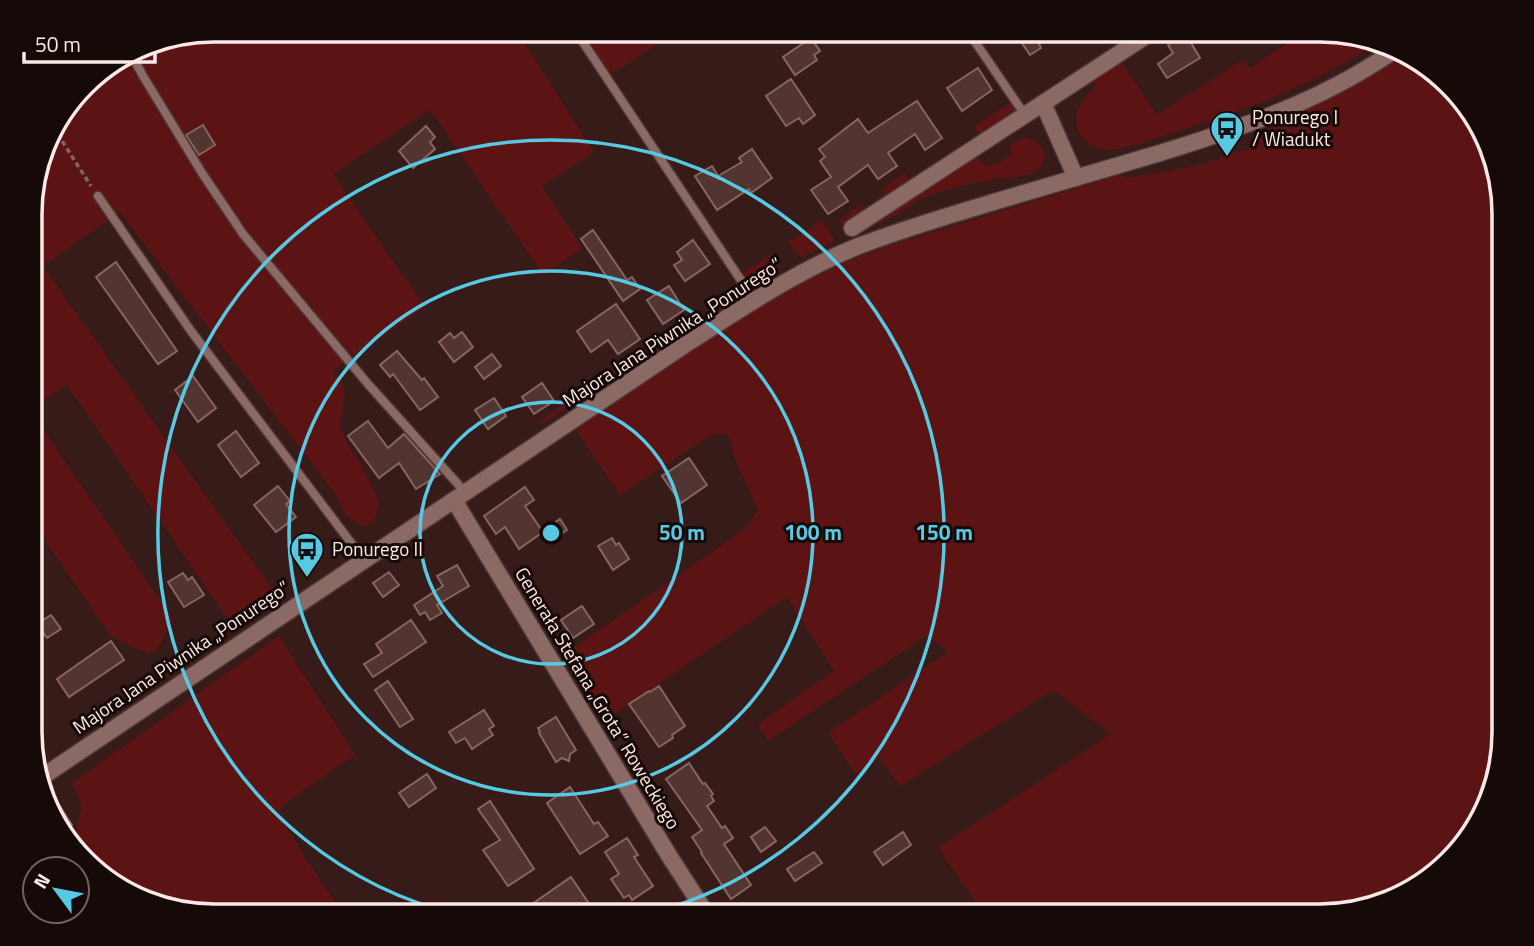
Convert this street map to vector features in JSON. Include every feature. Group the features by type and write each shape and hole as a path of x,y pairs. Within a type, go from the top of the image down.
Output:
{"street":[{"path":"852,229 1137,42"},
{"name":"Majora Jana Piwnika „Ponurego”","path":"47,773 459,496 788,280 857,247 948,216 1260,120 1318,95 1385,55"},
{"path":"1043,103 1076,178"},
{"name":"Generała Stefana „Grota” Roweckiego","path":"459,496 653,830 700,904"}],"lane":[{"path":"583,42 754,300"},
{"path":"975,42 1025,115"},
{"path":"135,61 202,173 243,234 459,496"},
{"path":"98,196 191,331 364,560"}],"path":[{"path":"60,138 98,196"}],"shaded area":[{"path":"214,42 523,42 594,152 542,186 582,248 543,275 430,109 333,174 425,307 333,371 342,379 345,397 340,425 348,446 361,464 379,502 374,521 361,526 346,515 335,494 120,212 43,266 272,589 262,607 234,628 67,385 42,401 42,214 48,170 65,128 85,101 109,78 148,55 192,43"},
{"path":"587,42 661,42 609,76"},
{"path":"1290,42 1342,43 1368,49 1323,75 1271,99 1138,144 1113,149 1099,148 1082,138 1079,132 1077,112 1096,86 1093,80 1121,61 1157,115 1243,60 1250,68"},
{"path":"1396,60 1442,92 1474,138 1483,159 1492,203 1492,743 1483,787 1474,808 1442,854 1406,881 1386,891 1342,903 975,904 938,848 1111,734 1054,690 900,786 879,758 855,774 828,733 945,654 947,651 928,635 768,741 758,724 834,671 787,597 607,719 566,653 745,529 758,510 735,459 728,434 713,434 620,495 576,430 577,426 739,318 788,289 850,260 1123,174 1127,178 1200,165 1250,148 1249,143 1275,125 1360,83"},
{"path":"1013,101 1019,110 980,136 974,127"},
{"path":"1021,139 1036,142 1044,151 1044,163 1034,172 936,193 881,223 850,235 838,220 862,204 864,214 975,156 984,164 998,163 1013,154 1009,147"},
{"path":"905,173 911,182 888,197 882,189"},
{"path":"822,220 835,241 800,257 789,242"},
{"path":"772,254 780,267 750,286 742,274"},
{"path":"690,320 692,323 626,367 625,365"},
{"path":"616,370 618,373 542,424 539,421"},
{"path":"42,428 173,619 157,650 148,654 111,636 42,536"},
{"path":"279,636 355,755 284,804 278,815 336,904 192,903 148,891 119,875 92,854 78,837 75,833 81,809 79,795 71,784"}],"building":[{"path":"805,42 814,42 820,51 814,55 817,60 795,75 783,57"},
{"path":"1021,42 1042,42 1039,44 1041,48 1030,55"},
{"path":"1173,42 1191,42 1200,58 1167,78 1158,64 1173,53 1168,45"},
{"path":"978,68 992,90 962,111 947,88"},
{"path":"791,79 815,115 803,124 799,118 786,126 766,96"},
{"path":"917,101 942,138 925,150 915,134 888,153 897,166 878,179 868,165 838,187 848,201 828,214 811,190 831,177 820,161 825,157 819,149 858,119 868,133"},
{"path":"203,125 215,145 199,155 186,135"},
{"path":"426,126 435,137 430,142 435,149 413,168 399,151"},
{"path":"752,149 772,178 751,193 749,189 717,210 695,176 712,166 718,176 742,162 739,158"},
{"path":"593,230 627,280 632,277 640,289 623,301 581,239"},
{"path":"693,240 710,264 685,281 674,265 682,260 677,252"},
{"path":"116,262 177,351 158,364 96,277"},
{"path":"669,286 684,310 663,324 647,300"},
{"path":"616,304 640,339 618,354 608,340 591,352 577,331"},
{"path":"462,332 473,347 454,362 439,342 450,333 454,338"},
{"path":"397,351 422,380 424,378 438,397 420,410 393,374 390,377 380,365"},
{"path":"492,354 501,366 484,379 475,367"},
{"path":"193,376 216,408 198,422 175,390"},
{"path":"542,383 554,401 534,414 522,397"},
{"path":"494,398 506,416 488,429 475,410"},
{"path":"368,421 388,448 404,434 440,474 416,489 399,463 379,478 348,436"},
{"path":"236,431 259,463 241,477 218,445"},
{"path":"689,458 707,485 681,503 662,476"},
{"path":"278,486 290,501 286,504 296,517 276,532 254,505"},
{"path":"525,487 534,500 525,506 543,532 519,549 505,527 496,534 484,516"},
{"path":"560,519 567,530 553,539 546,529"},
{"path":"612,538 616,545 619,543 629,559 613,570 598,546"},
{"path":"457,565 469,586 437,605 442,613 430,620 425,612 420,615 414,605 443,586 437,576"},
{"path":"389,572 399,585 383,597 373,583"},
{"path":"183,573 188,580 192,577 204,595 184,607 168,582"},
{"path":"582,606 594,624 573,638 561,620"},
{"path":"51,615 61,629 47,638 42,631 42,621"},
{"path":"411,620 426,642 373,677 364,664 382,653 376,644"},
{"path":"111,641 124,660 69,697 57,679"},
{"path":"388,681 413,719 400,727 375,690"},
{"path":"659,686 685,726 659,747 629,704"},
{"path":"484,710 494,726 489,729 493,735 472,749 465,738 456,743 449,732"},
{"path":"556,717 576,750 570,754 569,761 562,758 556,762 539,733 538,728"},
{"path":"689,763 713,794 711,796 714,801 707,806 722,828 725,826 733,838 724,844 751,885 731,899 692,837 702,830 666,779"},
{"path":"427,774 436,788 409,807 399,793"},
{"path":"570,787 594,824 598,822 608,836 580,854 547,803"},
{"path":"490,801 534,869 508,886 483,850 500,840 478,809"},
{"path":"58,803 72,825 65,818"},
{"path":"765,827 776,841 761,852 751,837"},
{"path":"903,832 911,845 883,865 874,852"},
{"path":"627,838 638,855 634,857 653,886 632,900 629,895 624,898 611,879 619,874 605,852"},
{"path":"814,852 822,863 795,881 787,869"},
{"path":"571,877 589,904 532,904"}],"place":[{"name":"Ponurego I / Wiadukt","path":"1227,158"},
{"name":"Ponurego II","path":"307,579"}]}
